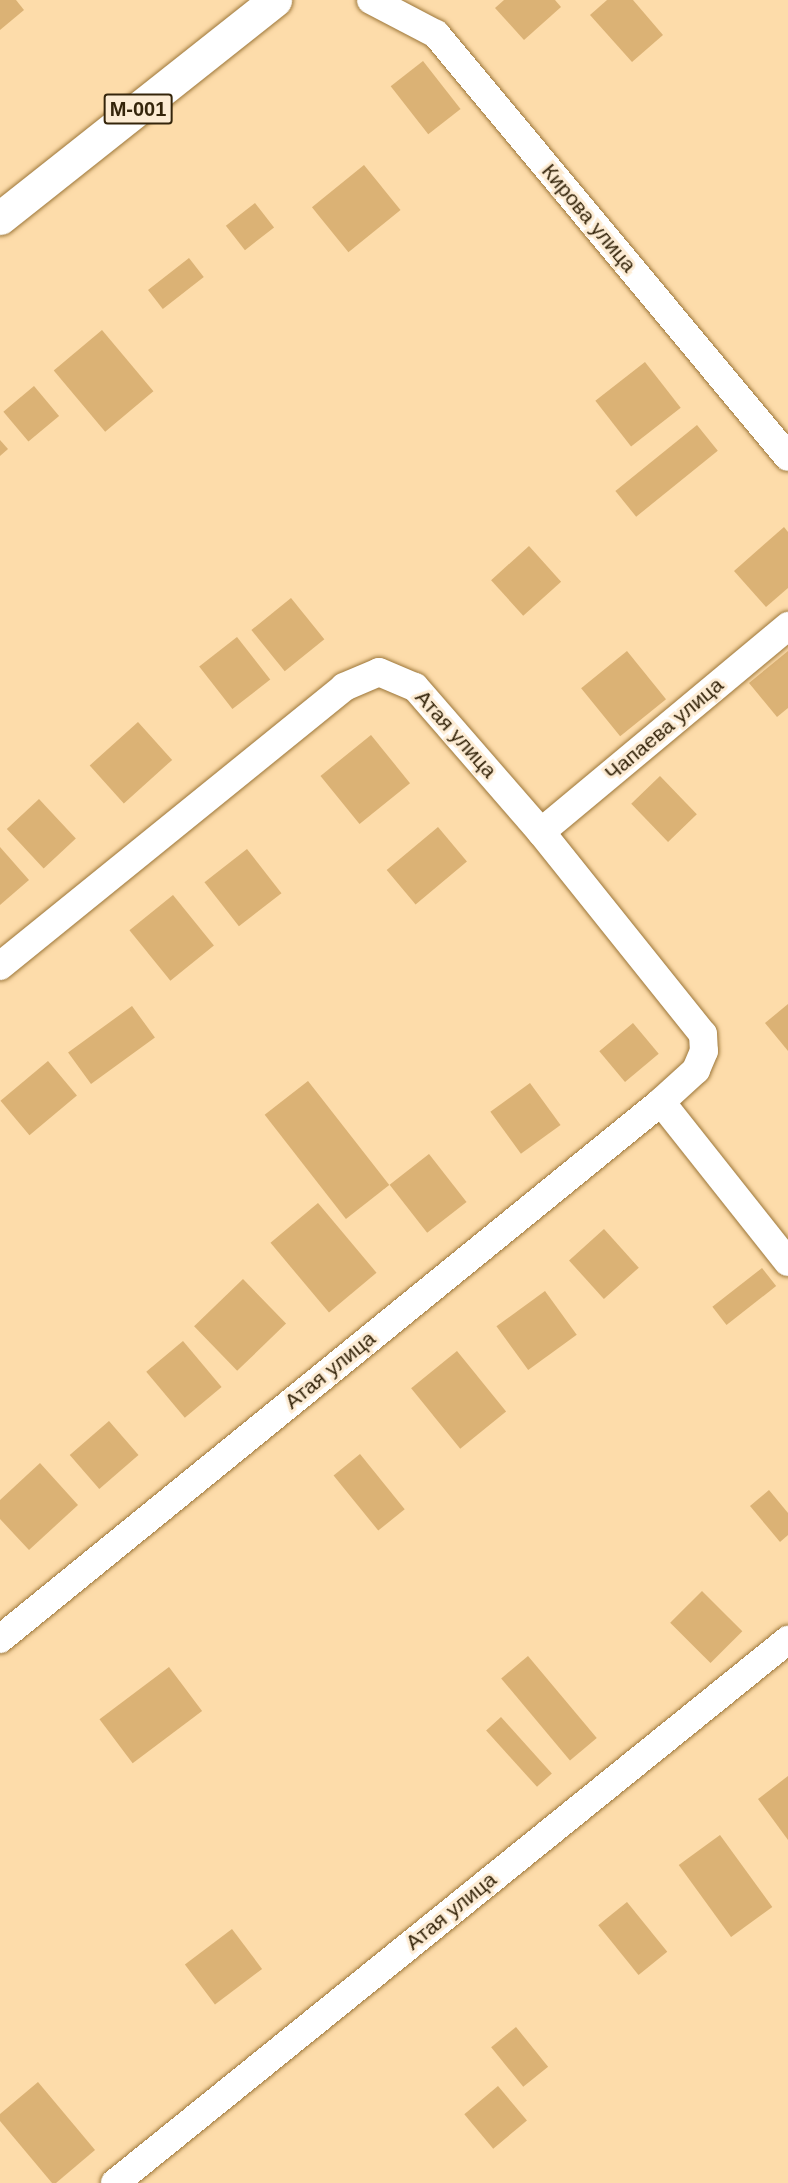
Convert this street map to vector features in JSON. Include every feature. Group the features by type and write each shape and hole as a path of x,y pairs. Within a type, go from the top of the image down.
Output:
{"main road":[{"name":"М-001","path":"0,218 275,0"}],"street":[{"name":"Кирова улица","path":"371,0 436,34 788,458"},
{"name":"Чапаева улица","path":"541,832 788,626"},
{"name":"Атая улица","path":"0,966 344,687 379,672 415,687 541,832 703,1034 704,1051 696,1070 661,1102 0,1639"},
{"path":"661,1102 788,1262"},
{"name":"Атая улица","path":"115,2183 788,1640"}],"building":[{"path":"0,0 16,0 24,10 0,30"},
{"path":"504,0 555,0 561,7 524,40 495,8"},
{"path":"607,0 633,0 663,35 632,62 590,15"},
{"path":"423,61 461,109 428,134 391,86"},
{"path":"364,165 401,210 348,252 312,207"},
{"path":"255,203 274,227 245,250 226,226"},
{"path":"189,258 204,277 163,309 148,290"},
{"path":"102,330 153,391 105,432 54,370"},
{"path":"645,362 681,408 631,446 595,401"},
{"path":"34,386 59,416 28,442 3,412"},
{"path":"697,425 718,451 636,517 615,491"},
{"path":"0,440 8,449 0,456"},
{"path":"784,527 788,532 788,588 766,607 734,571"},
{"path":"529,546 561,582 523,616 491,580"},
{"path":"291,598 324,639 285,671 251,630"},
{"path":"237,637 270,680 232,709 199,667"},
{"path":"627,651 666,699 620,736 581,688"},
{"path":"788,651 788,708 777,717 749,683"},
{"path":"138,722 172,760 124,803 90,765"},
{"path":"371,735 410,783 360,824 320,776"},
{"path":"660,776 697,814 668,842 631,804"},
{"path":"39,799 76,838 44,869 7,829"},
{"path":"438,827 467,861 416,905 387,870"},
{"path":"0,847 29,880 0,905"},
{"path":"247,849 281,893 239,926 204,882"},
{"path":"173,895 214,946 170,981 129,930"},
{"path":"788,1004 788,1051 765,1023"},
{"path":"132,1006 155,1038 91,1084 68,1052"},
{"path":"633,1023 659,1054 625,1082 599,1051"},
{"path":"48,1061 77,1095 29,1135 1,1101"},
{"path":"308,1081 389,1185 346,1219 265,1115"},
{"path":"530,1083 561,1125 521,1154 490,1112"},
{"path":"429,1154 467,1202 427,1233 390,1185"},
{"path":"318,1203 376,1273 329,1313 271,1243"},
{"path":"604,1229 639,1268 604,1299 569,1260"},
{"path":"762,1268 776,1286 727,1325 712,1307"},
{"path":"243,1279 286,1324 237,1371 194,1326"},
{"path":"545,1291 577,1335 528,1370 496,1326"},
{"path":"183,1341 222,1387 185,1418 146,1372"},
{"path":"457,1351 506,1412 460,1449 411,1388"},
{"path":"109,1421 139,1455 99,1489 70,1455"},
{"path":"360,1454 405,1509 378,1531 334,1475"},
{"path":"40,1463 78,1505 29,1550 0,1519 0,1500"},
{"path":"769,1490 788,1513 788,1535 780,1542 750,1506"},
{"path":"702,1591 742,1631 710,1663 670,1623"},
{"path":"528,1656 597,1738 570,1760 501,1678"},
{"path":"169,1667 202,1711 133,1763 100,1719"},
{"path":"501,1717 552,1773 537,1787 486,1730"},
{"path":"788,1776 788,1840 758,1799"},
{"path":"720,1835 772,1907 731,1937 679,1865"},
{"path":"627,1902 667,1952 639,1975 598,1925"},
{"path":"232,1929 262,1969 215,2004 185,1965"},
{"path":"516,2027 548,2067 523,2087 491,2047"},
{"path":"38,2082 95,2150 56,2183 52,2183 0,2121 0,2114"},
{"path":"498,2086 527,2120 493,2149 464,2114"}]}
